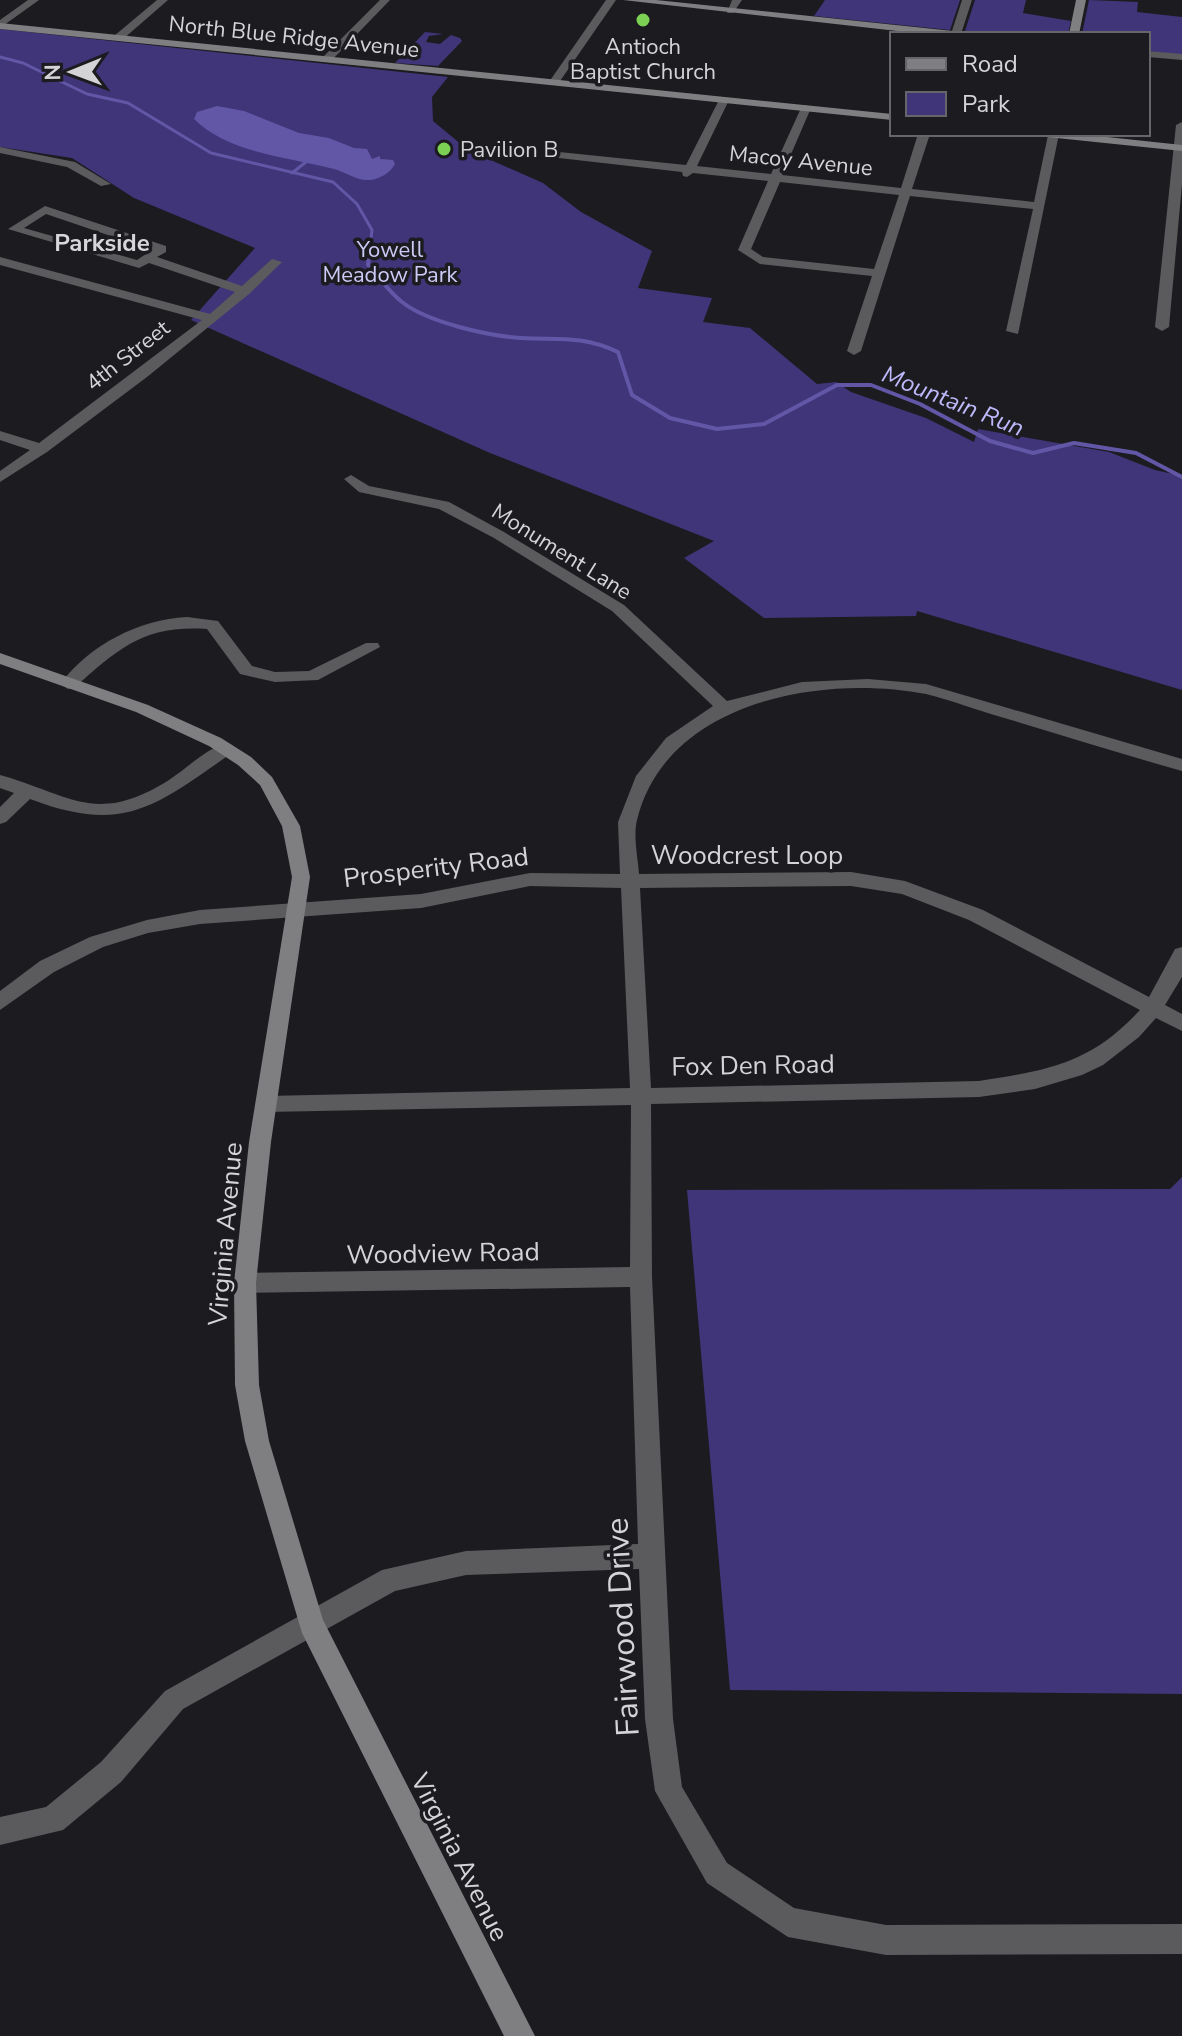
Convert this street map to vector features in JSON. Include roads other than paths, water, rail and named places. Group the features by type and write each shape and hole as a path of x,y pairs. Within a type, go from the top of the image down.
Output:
{"street":[{"path":"0,25 34,0"},
{"path":"118,38 163,0"},
{"path":"326,60 385,0"},
{"path":"554,82 611,0"},
{"path":"628,0 935,32"},
{"path":"730,11 737,0"},
{"path":"956,32 967,0"},
{"path":"1074,32 1081,0"},
{"name":"North Blue Ridge Avenue","path":"0,25 890,117"},
{"path":"1150,54 1182,57"},
{"path":"688,171 724,100"},
{"path":"806,108 745,245 747,254 760,260 879,273"},
{"path":"1162,327 1182,125"},
{"path":"854,351 923,136"},
{"path":"1013,331 1054,136"},
{"path":"1072,136 1181,148"},
{"path":"0,150 71,164 105,184"},
{"name":"Macoy Avenue","path":"559,155 1039,206"},
{"path":"45,210 162,249 147,258 139,264 14,229 45,210"},
{"path":"147,258 245,291"},
{"path":"0,261 210,318"},
{"name":"4th Street","path":"0,478 42,449 245,291 276,262"},
{"path":"0,435 42,449"},
{"name":"Monument Lane","path":"351,479 364,489 444,505 535,557 618,608 724,707"},
{"path":"68,684 115,643 153,624 177,620 212,624 246,670 275,677 312,676 372,647"},
{"name":"Virginia Avenue","path":"0,658 183,726 226,749 264,778 290,822 298,846 301,877 266,1104 245,1283 247,1385 257,1441 311,1624 520,2036"},
{"name":"Woodcrest Loop","path":"1182,765 926,689 868,684 802,687 724,707 672,742 645,776 627,822 629,881 851,879 905,888 976,915 1182,1023"},
{"path":"0,781 66,804 95,810 121,810 152,797 226,749"},
{"path":"0,818 27,791"},
{"name":"Prosperity Road","path":"0,1002 23,981 57,959 100,938 161,922 297,908 422,901 519,880 629,881"},
{"name":"Fairwood Drive","path":"629,881 641,1096 641,1277 651,1556 659,1719 669,1791 717,1873 788,1922 886,1940 1182,1939"},
{"name":"Fox Den Road","path":"266,1104 979,1089 1054,1077 1106,1055 1129,1036 1153,1007 1177,969 1182,954"},
{"name":"Woodview Road","path":"245,1283 641,1277"},
{"path":"0,1831 53,1820 111,1772 174,1700 391,1579 466,1563 651,1556"}],"waterway":[{"name":"Mountain Run","path":"0,57 23,63 87,94 128,103 211,153 293,172"},
{"path":"293,172 306,162"},
{"name":"Mountain Run","path":"293,172 333,182 357,204 372,230 370,247"},
{"name":"Mountain Run","path":"370,245 368,265 393,294 413,309 442,322 475,331 521,338 581,341 618,352 632,395 670,418 717,429 764,424 837,385 871,385 920,404 990,441 1033,453 1074,443 1136,453 1182,477"}],"place":[{"name":"Antioch Baptist Church","path":"643,20"},
{"name":"Pavilion B","path":"444,149"}],"district":[{"name":"Parkside","path":"102,243"}],"park label":[{"name":"Yowell Meadow Park","path":"390,262"}]}
